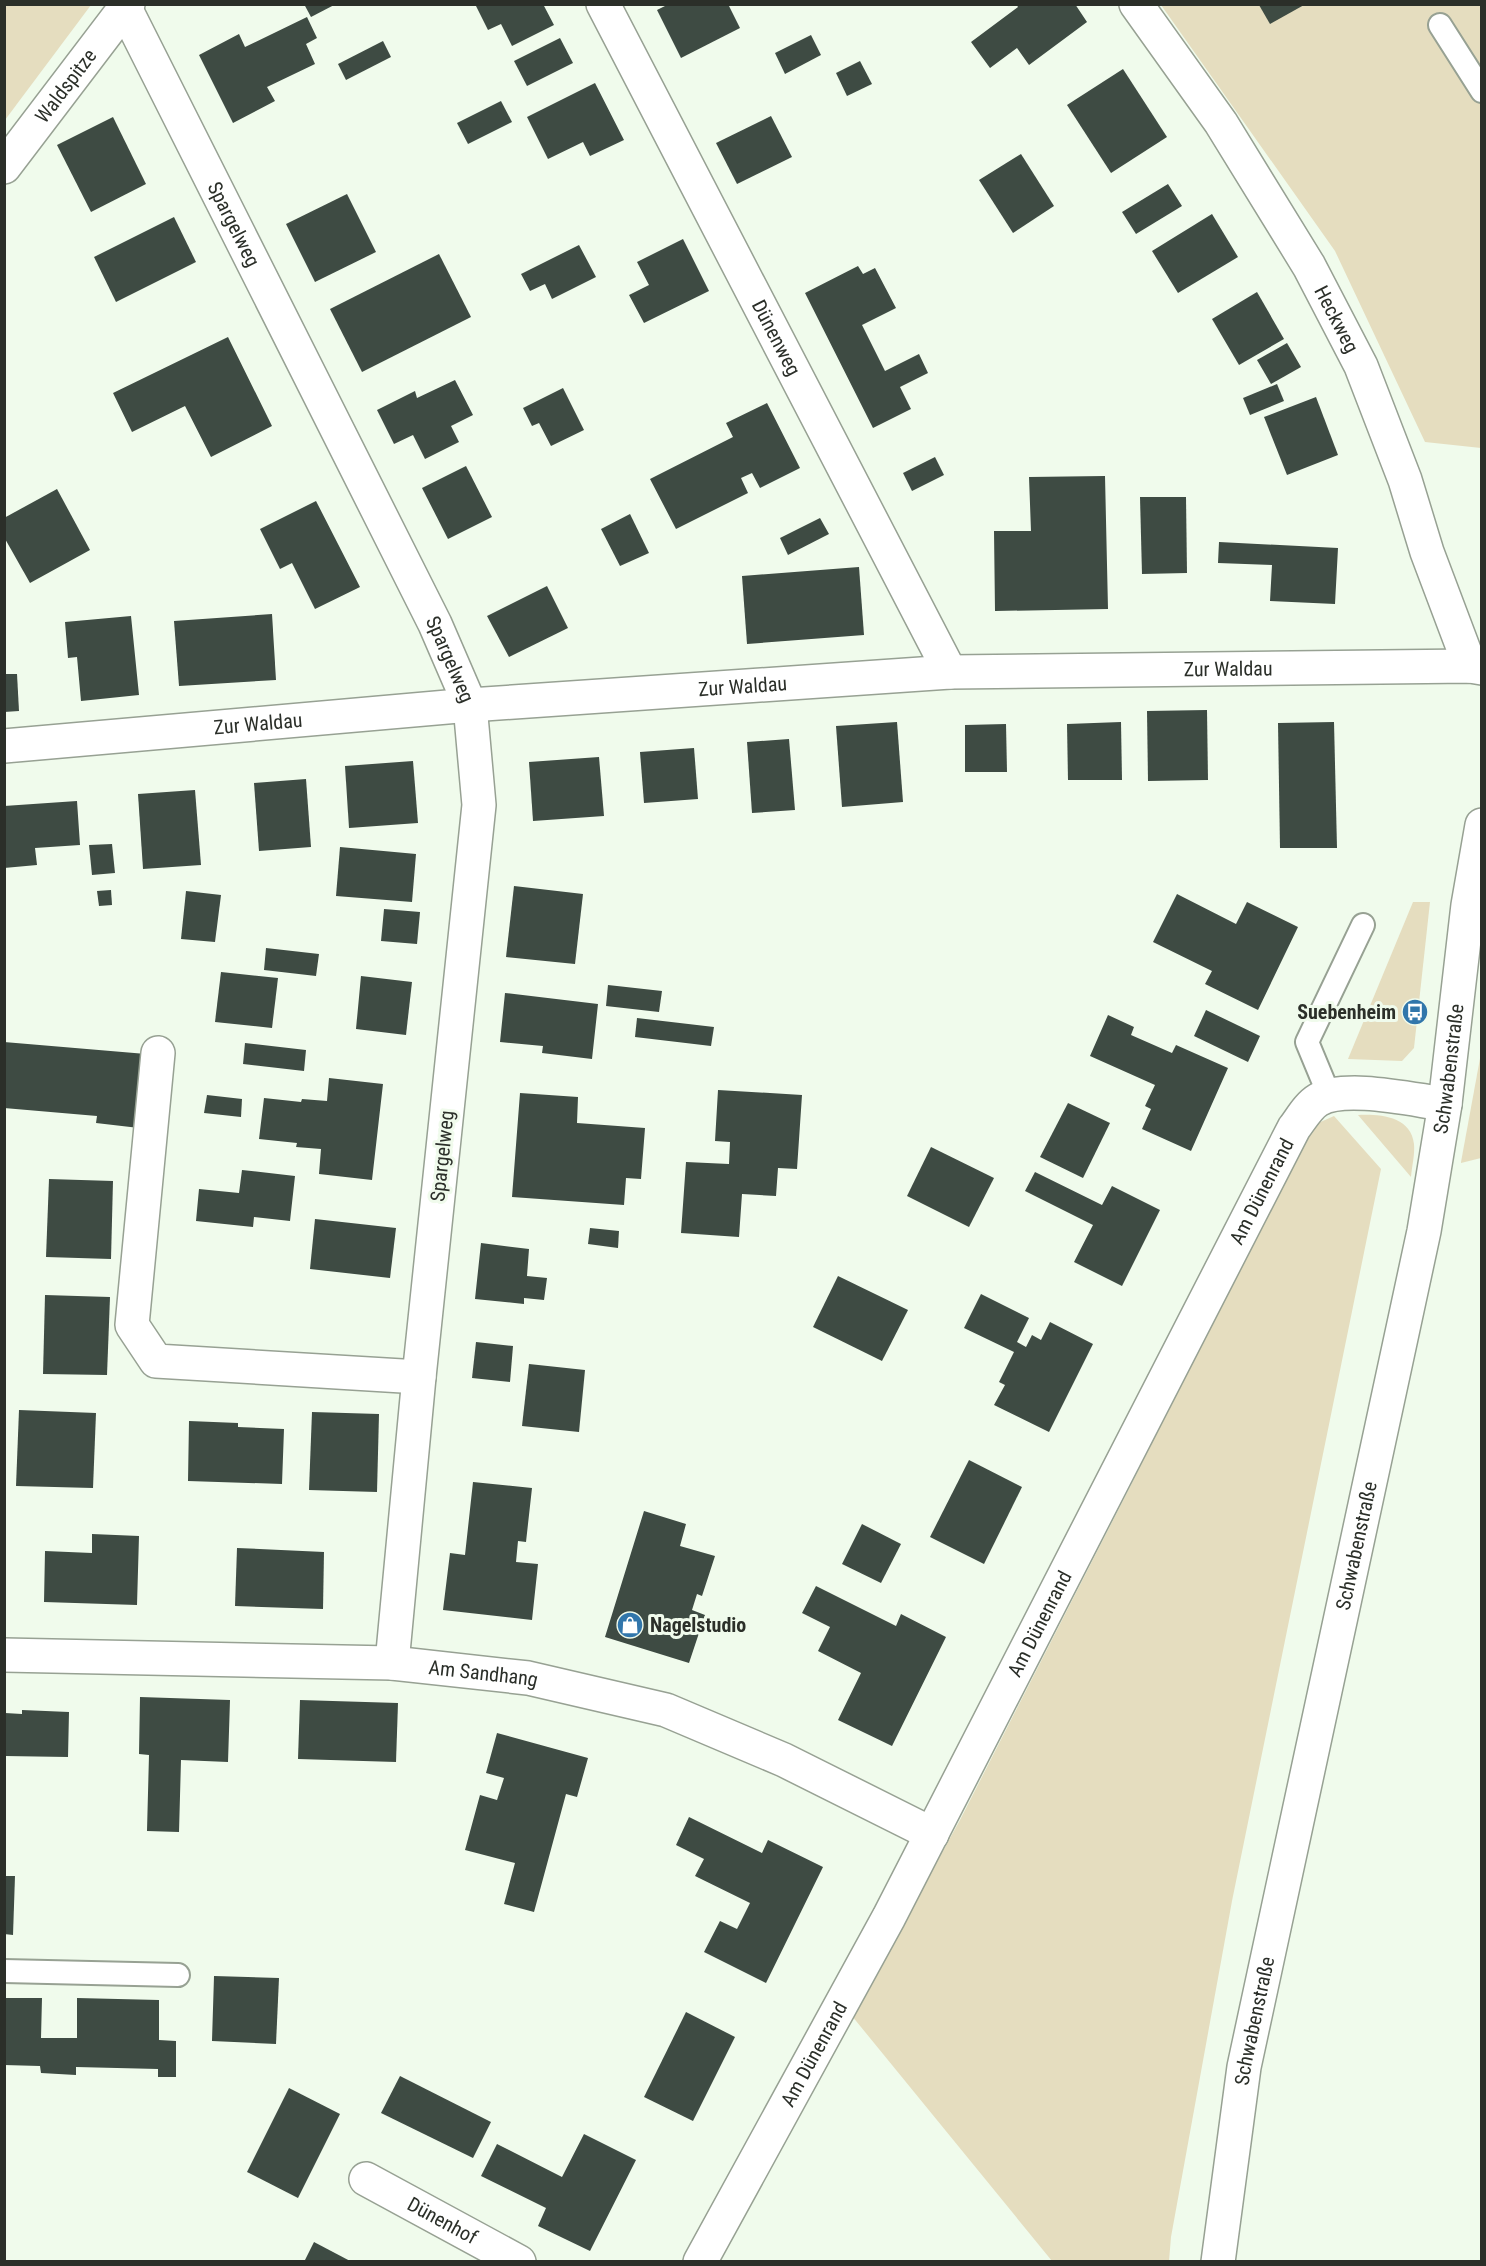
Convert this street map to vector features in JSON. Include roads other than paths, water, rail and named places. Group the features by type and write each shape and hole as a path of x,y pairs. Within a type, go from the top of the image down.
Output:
{"street":[{"name":"Dünenweg","path":"603,4 950,672"},
{"name":"Heckweg","path":"1136,4 1233,144 1309,266 1361,366 1405,480 1427,552 1476,667"},
{"name":"Waldspitze","path":"4,166 127,6"},
{"name":"Spargelweg","path":"127,6 435,624 470,705 479,804 419,1377 392,1663"},
{"name":"Zur Waldau","path":"4,746 470,705 950,672 1476,667"},
{"name":"Schwabenstraße","path":"1218,2262 1244,2067 1424,1231 1445,1104 1468,905 1482,825"},
{"path":"158,1053 132,1325 156,1361 419,1377"},
{"path":"1329,1095 1360,1093 1445,1104"},
{"name":"Am Dünenrand","path":"700,2262 932,1834 1294,1128 1315,1101 1329,1095"},
{"name":"Am Sandhang","path":"4,1655 392,1663 528,1678 666,1710 784,1760 932,1834"},
{"name":"Dünenhof","path":"366,2179 519,2262"}],"lane":[{"path":"1440,26 1482,91"},
{"path":"1329,1095 1307,1042 1364,925"},
{"path":"4,1971 178,1975"}],"place":[{"name":"Suebenheim","path":"1415,1012"},
{"name":"Nagelstudio","path":"630,1625"}]}
